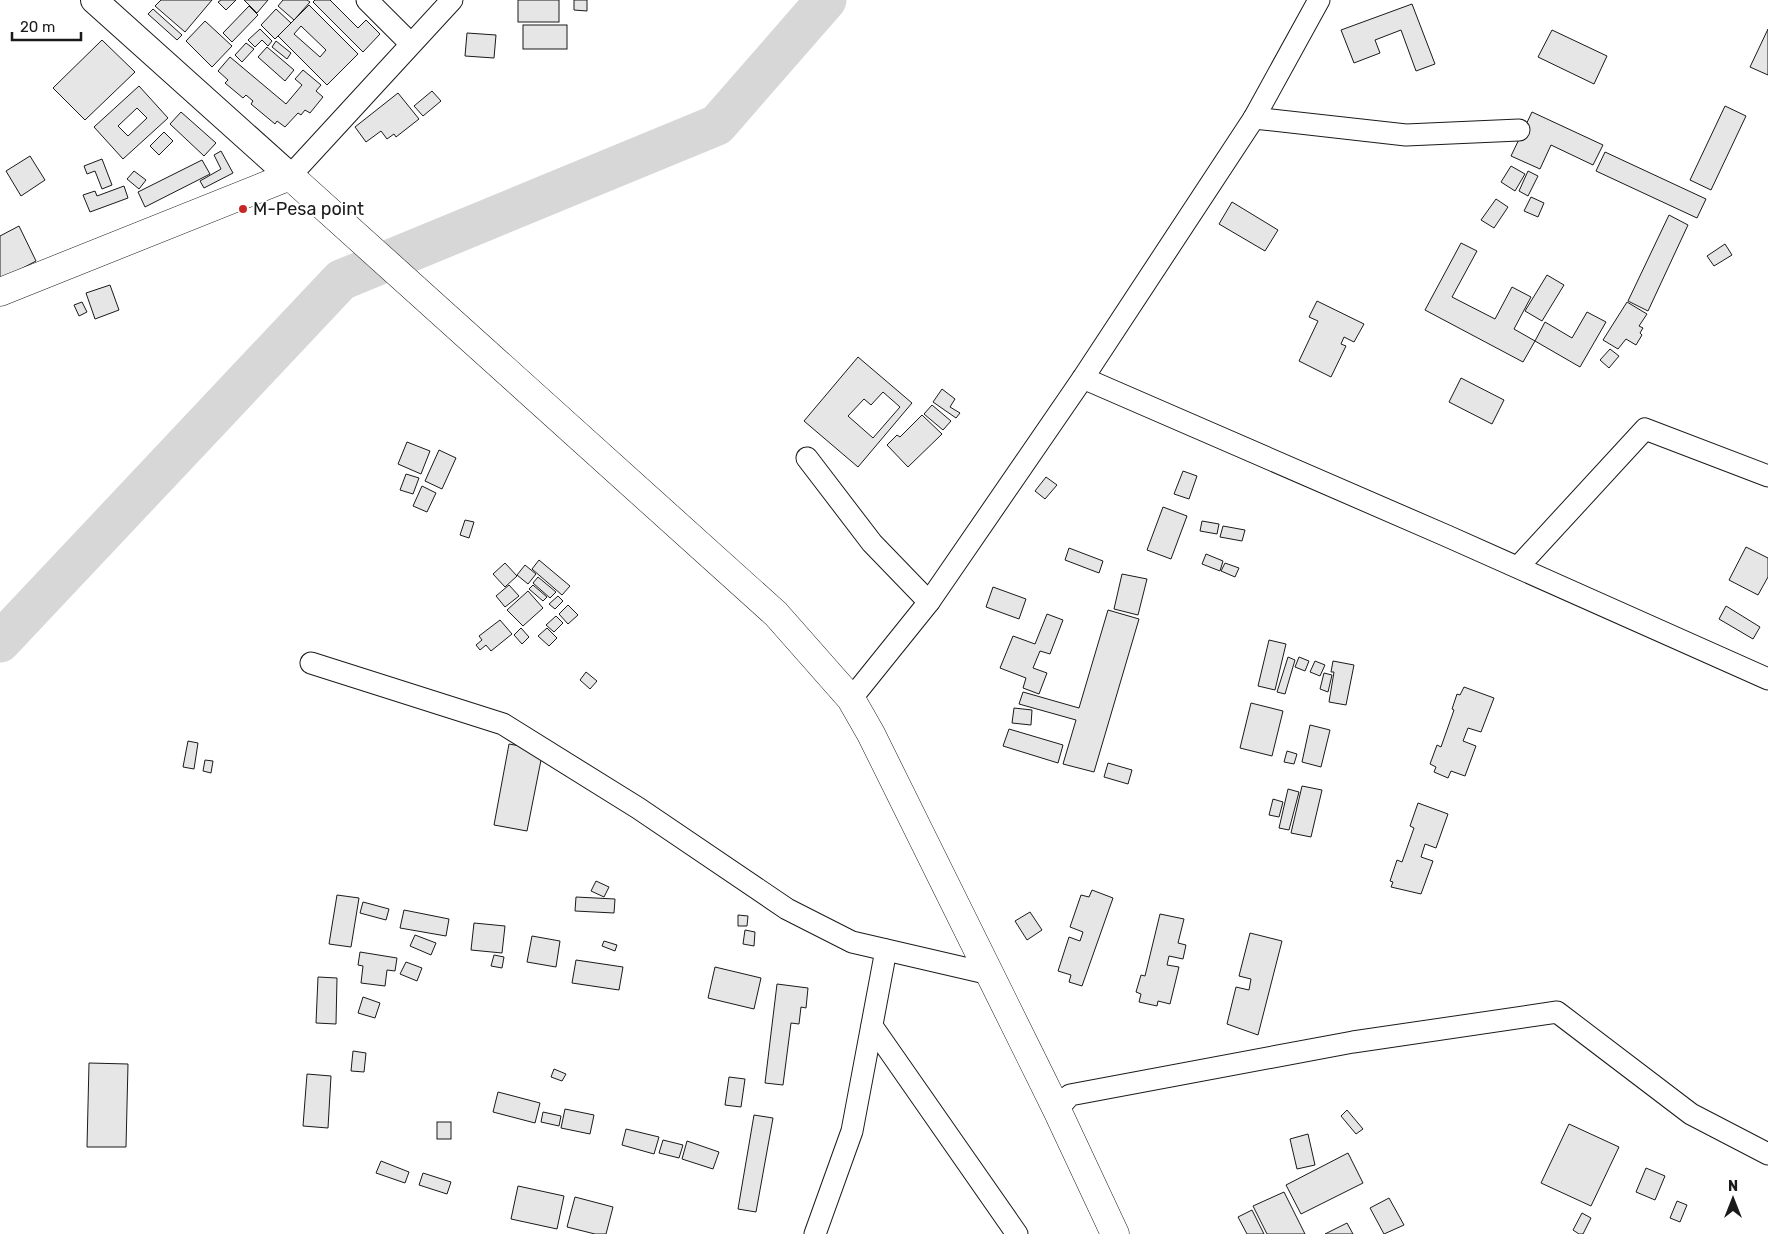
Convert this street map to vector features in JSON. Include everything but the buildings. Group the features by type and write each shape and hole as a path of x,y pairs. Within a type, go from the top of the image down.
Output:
{"main road":[{"path":"0,292 290,176 473,343 776,614 851,699 875,743 990,974 1115,1234"}],"street":[{"path":"94,0 290,176 410,43 452,0"},
{"path":"367,0 410,43"},
{"path":"851,699 929,602 1083,378 1254,118 1319,0"},
{"path":"1254,118 1406,136 1519,130"},
{"path":"1083,378 1518,567 1768,679"},
{"path":"1518,567 1644,429 1768,476"},
{"path":"807,458 872,543 929,602"},
{"path":"311,663 503,724 638,808 787,910 852,942 990,974"},
{"path":"816,1234 852,1131 886,950"},
{"path":"1057,1110 1070,1095 1353,1042 1558,1012 1691,1114 1768,1154"},
{"path":"872,1026 1017,1234"}],"waterway":[{"path":"0,642 341,280 717,125 826,0"}],"place":[{"name":"M-Pesa point","path":"243,209"}]}
